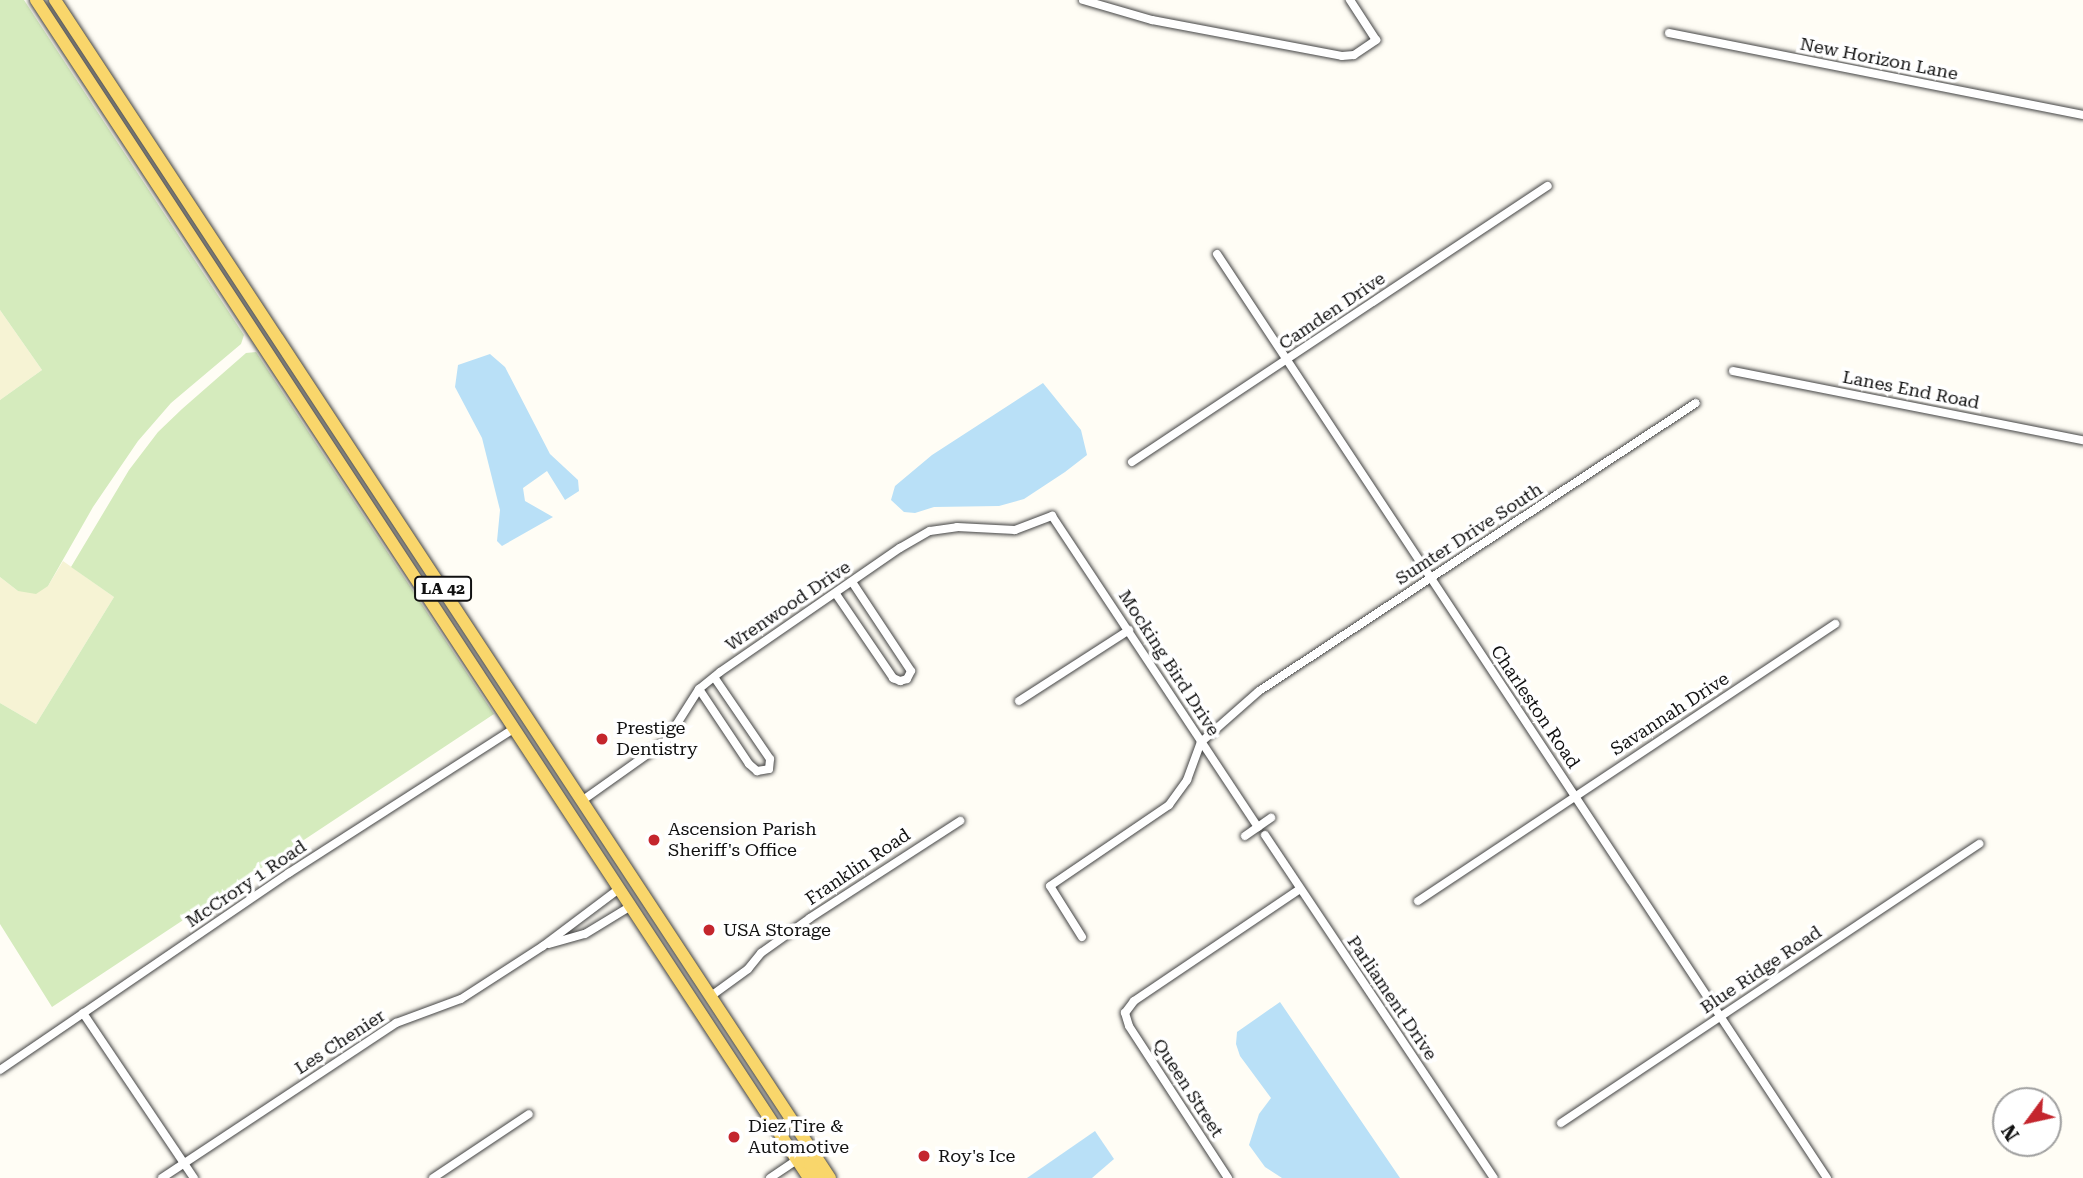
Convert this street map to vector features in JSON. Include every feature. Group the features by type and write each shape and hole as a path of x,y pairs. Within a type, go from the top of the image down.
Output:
{"main road":[{"name":"LA 42","path":"36,0 513,729 631,906 662,944 809,1178"},
{"name":"LA 42","path":"55,0 830,1178"},
{"path":"432,606 455,628 477,662 495,668"},
{"path":"513,729 527,730 562,783 583,800"},
{"path":"619,888 635,897 662,944 709,1008 732,1027"},
{"path":"797,1160 806,1161 820,1178"}],"street":[{"path":"1083,0 1152,20 1348,56 1376,40 1350,0"},
{"name":"New Horizon Lane","path":"1669,33 2083,115"},
{"name":"Camden Drive","path":"1132,463 1548,186"},
{"name":"Charleston Road","path":"1217,254 1827,1178"},
{"name":"Lanes End Road","path":"1733,371 2083,440"},
{"name":"Sumter Drive South","path":"1201,741 1259,691 1696,403"},
{"name":"Wrenwood Drive","path":"583,800 666,741 699,689 714,677 900,548 930,531 957,527 1015,530 1052,516"},
{"name":"Mocking Bird Drive","path":"1052,516 1258,827"},
{"path":"836,594 893,678 900,681 907,679 911,671 852,582"},
{"name":"Savannah Drive","path":"1418,901 1835,624"},
{"path":"1019,701 1129,629"},
{"path":"699,689 749,764 757,771 769,769 770,759 714,677"},
{"name":"McCrory 1 Road","path":"0,1070 289,873 513,729"},
{"path":"1082,937 1050,886 1169,806 1187,780 1201,741"},
{"path":"1245,836 1271,818"},
{"name":"Franklin Road","path":"711,996 748,969 761,953 810,918 960,821"},
{"name":"Parliament Drive","path":"1265,835 1494,1178"},
{"name":"Blue Ridge Road","path":"1561,1123 1979,844"},
{"name":"Les Chenier","path":"162,1178 396,1023 461,999 543,946 619,888"},
{"name":"Queen Street","path":"1226,1175 1129,1026 1125,1013 1134,1001 1300,889"},
{"name":"Les Chenier","path":"543,946 584,934 631,906"},
{"path":"83,1013 194,1178"},
{"path":"433,1178 529,1114"},
{"path":"770,1178 797,1160"},
{"path":"1214,1178 1226,1175"}],"shaded area":[{"path":"0,310 42,370 0,400"},
{"path":"63,561 114,597 36,724 0,703 0,577 18,591 48,586"}],"green space":[{"path":"0,0 24,0 244,335 241,344 171,403 138,441 93,507 48,586 36,594 18,591 0,577 0,400 42,370 0,310"},
{"path":"256,352 494,714 52,1007 0,924 0,703 36,724 114,597 71,567 129,470 158,432 246,353"}],"water":[{"path":"490,354 505,367 550,454 578,480 579,491 565,500 547,471 523,488 525,501 553,517 502,546 497,541 500,510 482,438 455,387 458,365"},
{"path":"1043,383 1081,430 1087,455 1065,472 1024,499 999,506 934,507 915,513 904,512 891,500 895,486 932,455"},
{"path":"1280,1002 1400,1178 1282,1178 1265,1167 1249,1145 1259,1114 1271,1098 1240,1056 1236,1044 1237,1032"},
{"path":"1095,1131 1114,1159 1092,1178 1027,1178"}],"place":[{"name":"Prestige Dentistry","path":"602,739"},
{"name":"Ascension Parish Sheriff's Office","path":"654,840"},
{"name":"USA Storage","path":"709,930"},
{"name":"Diez Tire & Automotive","path":"734,1137"},
{"name":"Roy's Ice","path":"924,1156"}]}
